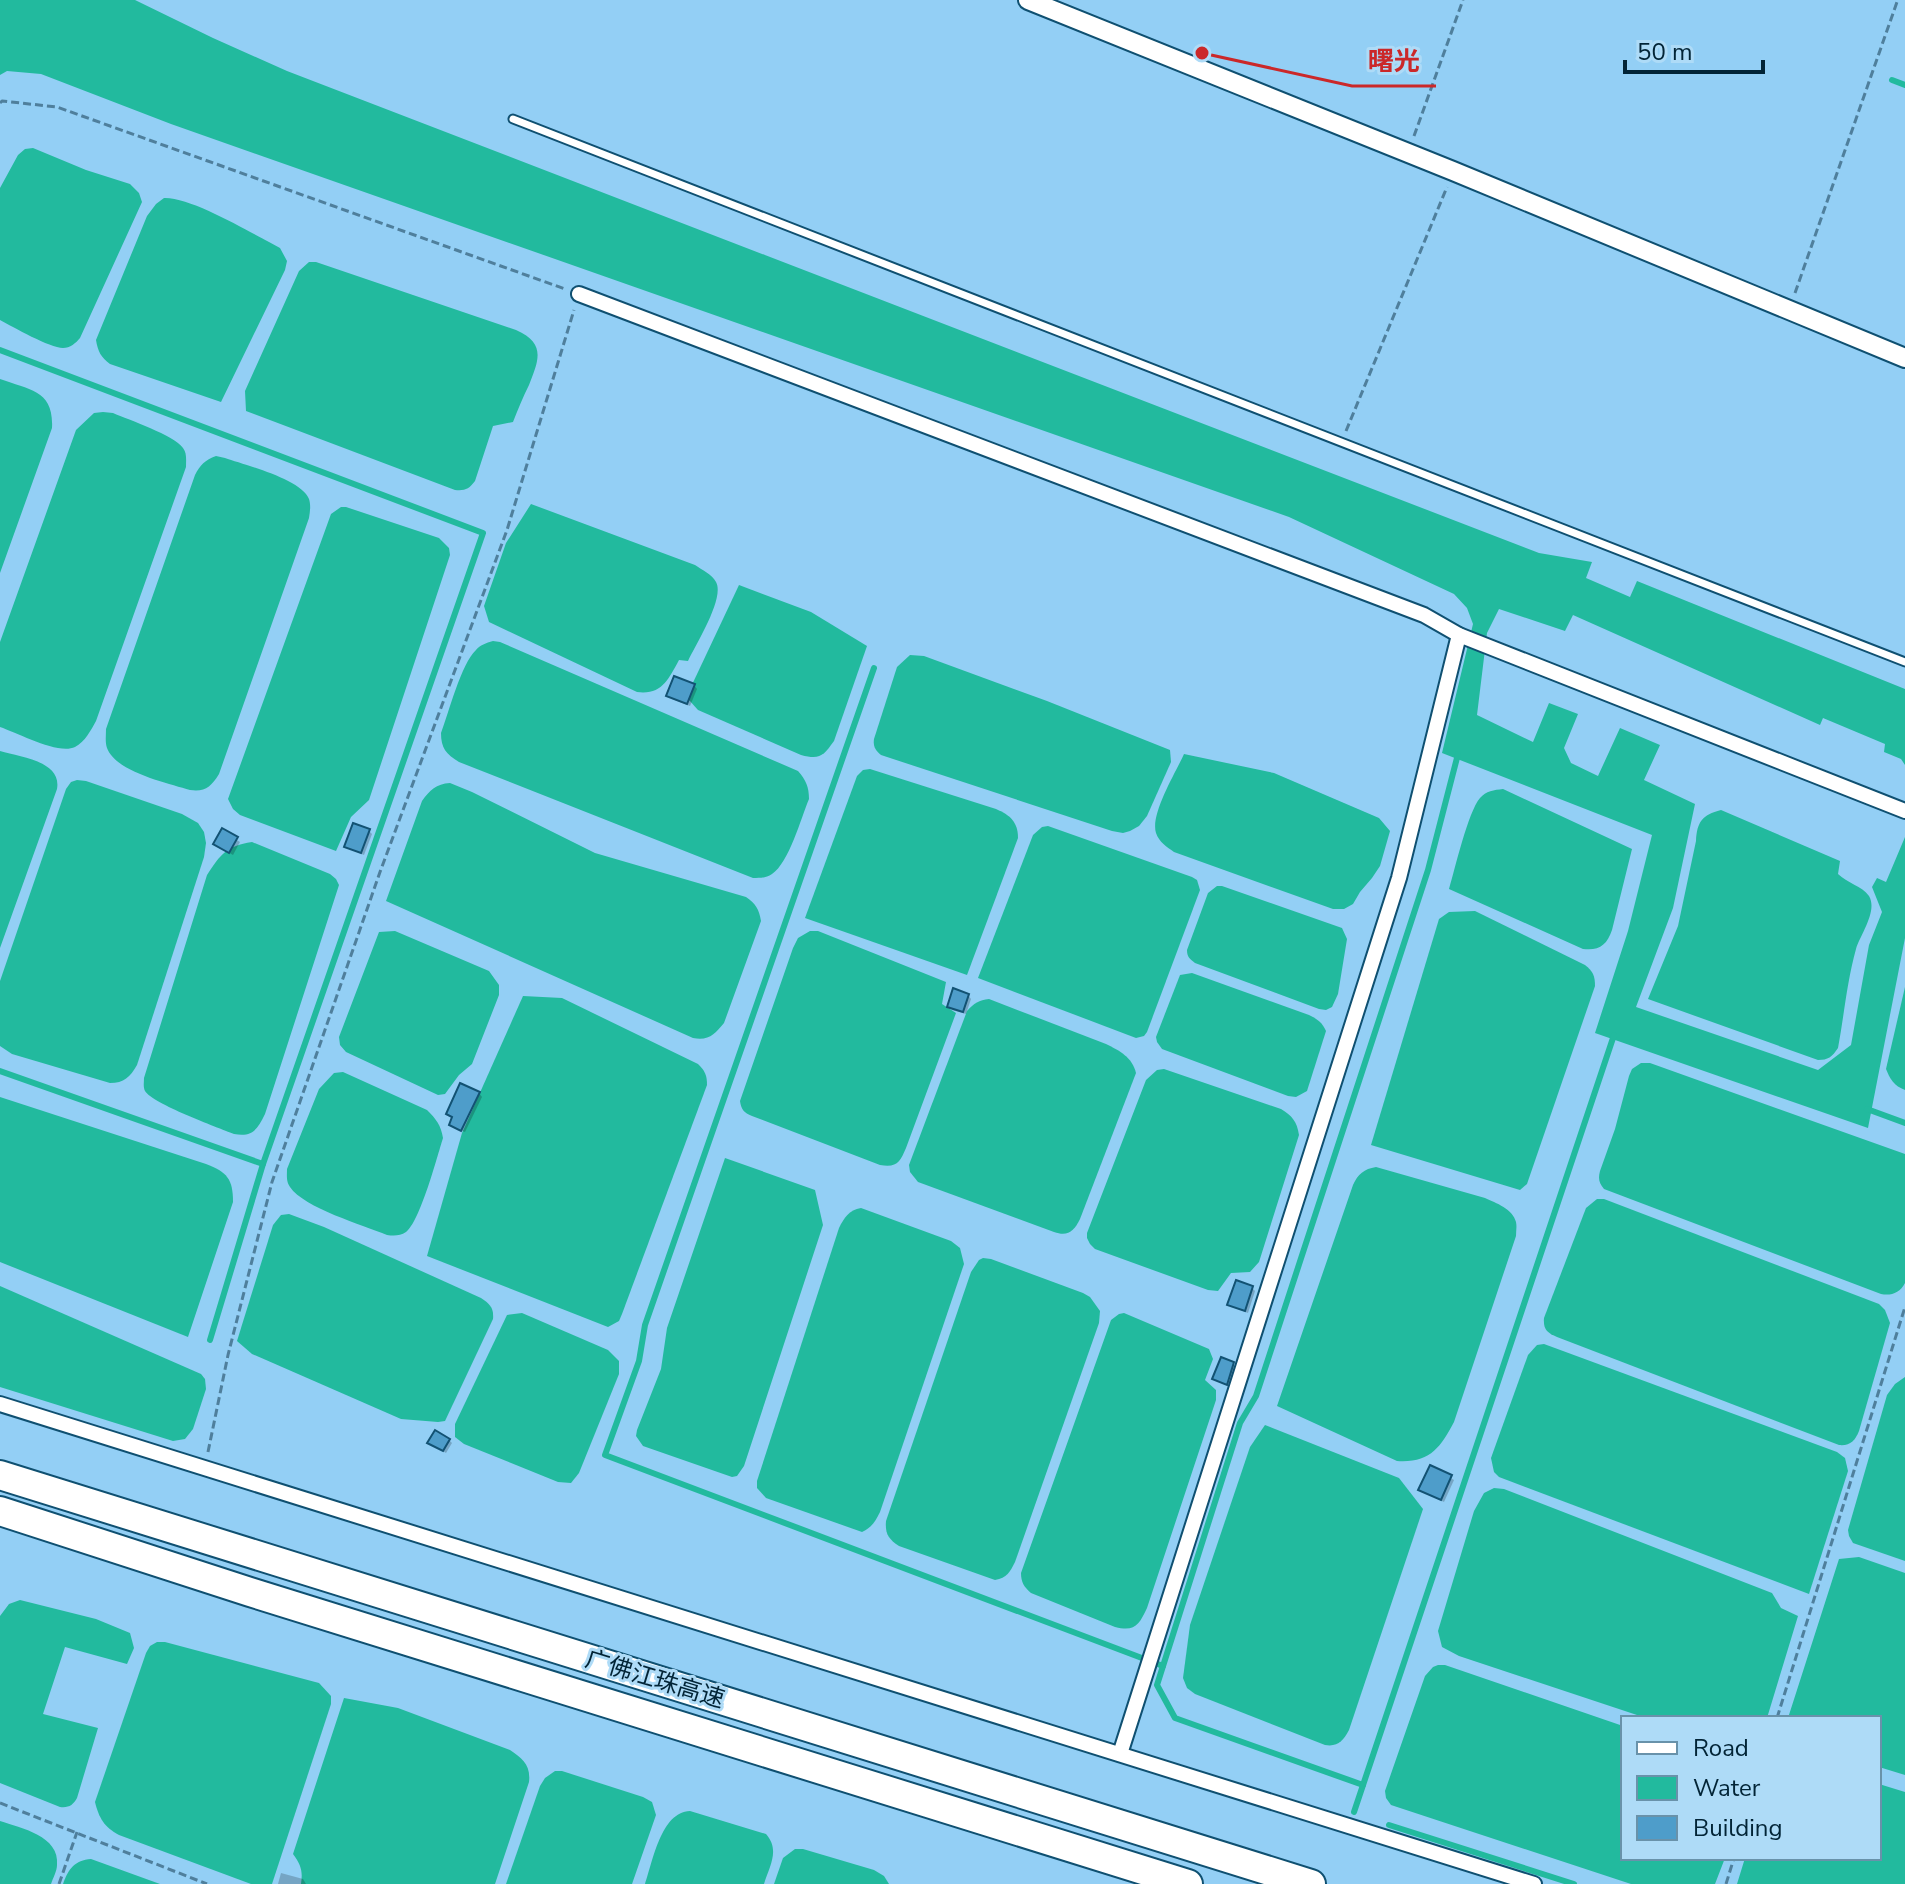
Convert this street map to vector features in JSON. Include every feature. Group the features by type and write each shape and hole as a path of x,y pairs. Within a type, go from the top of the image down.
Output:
{"highway":[{"name":"广佛江珠高速","path":"0,1475 1311,1884"},
{"name":"广佛江珠高速","path":"0,1511 1188,1884"}],"street":[{"path":"1028,0 1408,152 1905,358"},
{"path":"579,294 1424,615 1459,635 1905,811"},
{"path":"1120,1754 1399,878 1459,635"},
{"path":"0,1404 1534,1884"}],"lane":[{"path":"513,119 1905,662"}],"path":[{"path":"1408,152 1463,0"},
{"path":"1789,310 1897,2"},
{"path":"0,103 57,107 579,294 507,530 380,872 272,1182 228,1355 204,1468"},
{"path":"1342,442 1453,171"},
{"path":"1778,1716 1905,1307"},
{"path":"0,1803 207,1884"},
{"path":"59,1884 77,1832"},
{"path":"1726,1884 1733,1860"}],"water":[{"path":"0,0 135,0 287,71 1539,553 1592,562 1586,578 1630,597 1637,581 1905,689 1905,765 1901,759 1884,752 1885,744 1823,718 1820,725 1573,615 1565,631 1499,609 1487,633 1477,715 1533,742 1549,703 1578,714 1564,748 1571,763 1598,776 1620,728 1660,745 1644,780 1695,804 1673,908 1636,1007 1818,1070 1851,1045 1869,945 1882,912 1872,887 1877,878 1886,882 1905,837 1905,938 1868,1128 1595,1033 1628,931 1652,835 1442,753 1473,624 1467,608 1454,594 1289,517 171,124 41,74 7,71 0,75"},
{"path":"33,148 130,184 139,193 142,202 80,338 66,348 41,341 0,320 0,188 18,155 25,149"},
{"path":"164,198 188,203 232,222 280,248 287,261 221,402 110,364 98,348 96,340 147,216"},
{"path":"309,262 516,330 532,341 538,353 529,385 513,422 493,426 475,481 469,488 455,490 246,411 245,391 299,271"},
{"path":"0,379 38,393 49,406 52,428 0,573"},
{"path":"94,413 113,413 171,438 184,450 186,467 96,721 79,745 59,748 0,727 0,642 76,430"},
{"path":"216,456 272,474 295,485 309,499 310,508 219,774 207,788 190,790 156,780 121,764 107,748 106,729 195,475 203,463"},
{"path":"531,504 695,565 714,579 718,589 717,599 703,633 688,661 679,660 663,685 653,691 637,692 489,622 484,606 506,543"},
{"path":"341,507 439,538 449,548 450,555 369,800 351,817 336,851 240,815 228,799 331,514"},
{"path":"739,585 811,612 867,646 834,741 820,756 801,755 698,710 689,700 690,689"},
{"path":"493,641 798,771 806,784 809,799 789,850 778,868 767,876 753,878 459,762 451,756 443,747 441,733 456,689 471,657 479,647"},
{"path":"910,655 924,656 1170,750 1171,762 1147,816 1130,831 1112,831 881,755 875,748 874,739 897,667"},
{"path":"0,751 46,766 57,780 57,789 0,948"},
{"path":"1184,754 1274,773 1379,818 1390,831 1380,866 1353,904 1344,909 1333,909 1174,852 1164,844 1156,833 1157,815"},
{"path":"870,769 996,809 1015,823 1018,838 967,975 805,918 857,776 863,770"},
{"path":"77,780 182,814 198,823 206,843 137,1065 126,1078 115,1083 12,1054 0,1046 0,981 66,789"},
{"path":"450,783 595,853 746,897 752,902 761,921 724,1023 718,1030 711,1036 693,1038 386,901 422,801 434,788"},
{"path":"1503,789 1632,849 1612,930 1602,946 1583,949 1449,889 1475,805 1485,794"},
{"path":"1721,810 1840,861 1838,874 1869,896 1870,916 1853,961 1838,1048 1827,1059 1818,1060 1648,999 1678,926 1699,824 1709,814"},
{"path":"1048,826 1197,880 1200,890 1144,1036 1136,1038 978,978 1033,835"},
{"path":"252,842 330,874 339,885 265,1114 254,1131 240,1135 160,1102 145,1091 144,1078 207,875 225,852"},
{"path":"1217,886 1342,928 1347,939 1338,994 1332,1007 1319,1009 1190,959 1187,950 1208,893"},
{"path":"1475,911 1585,965 1595,979 1527,1184 1520,1190 1371,1145 1439,919 1449,912"},
{"path":"395,931 489,971 499,985 499,995 472,1064 445,1094 438,1095 346,1052 340,1045 339,1037 379,932"},
{"path":"810,931 818,931 946,982 942,1004 956,1013 906,1148 894,1165 880,1165 752,1116 741,1106 740,1101 793,948 798,938"},
{"path":"1192,973 1309,1015 1321,1023 1326,1031 1307,1091 1296,1097 1288,1096 1162,1049 1156,1037 1180,975"},
{"path":"1905,987 1905,1090 1893,1082 1886,1069"},
{"path":"523,996 562,998 698,1064 706,1076 707,1085 622,1314 619,1321 608,1327 427,1256 462,1133"},
{"path":"989,999 1106,1044 1121,1052 1136,1073 1080,1219 1067,1233 1054,1232 918,1182 910,1172 909,1165 967,1011 977,1002"},
{"path":"1641,1063 1650,1063 1905,1154 1905,1283 1901,1289 1892,1294 1881,1294 1604,1189 1599,1181 1600,1171 1629,1076 1632,1069"},
{"path":"1164,1069 1281,1109 1293,1119 1298,1130 1259,1262 1250,1272 1231,1273 1218,1291 1095,1249 1087,1238 1146,1080 1157,1070"},
{"path":"343,1072 427,1110 441,1129 443,1138 422,1203 411,1226 401,1234 387,1235 321,1209 297,1195 288,1183 287,1169 319,1089 334,1073"},
{"path":"0,1097 206,1164 227,1177 232,1187 233,1202 188,1337 0,1262"},
{"path":"725,1158 815,1190 823,1225 744,1466 737,1476 732,1477 643,1446 636,1436 661,1369 667,1328"},
{"path":"1376,1167 1485,1198 1508,1210 1516,1224 1516,1236 1454,1422 1433,1452 1408,1461 1397,1461 1277,1406 1353,1185 1362,1173"},
{"path":"1597,1199 1604,1199 1879,1304 1890,1323 1854,1440 1839,1445 1548,1332 1544,1318 1586,1208"},
{"path":"861,1208 951,1241 960,1248 964,1264 880,1512 873,1524 862,1532 766,1498 757,1488 839,1228 847,1215"},
{"path":"289,1214 481,1298 491,1307 493,1319 445,1421 401,1419 252,1354 237,1341 273,1225 281,1215"},
{"path":"983,1258 1083,1293 1100,1311 1099,1323 1015,1562 1008,1574 995,1580 899,1546 888,1535 886,1525 971,1272"},
{"path":"0,1286 201,1374 206,1389 193,1429 185,1439 173,1441 0,1387"},
{"path":"522,1313 608,1350 619,1361 619,1374 579,1473 571,1483 558,1482 464,1444 455,1437 455,1424 507,1315"},
{"path":"1124,1313 1209,1349 1213,1359 1205,1380 1216,1390 1216,1400 1147,1608 1139,1623 1127,1629 1031,1593 1023,1584 1021,1573 1111,1320"},
{"path":"1544,1344 1837,1452 1845,1458 1848,1471 1809,1594 1499,1477 1494,1472 1491,1458 1528,1355 1537,1345"},
{"path":"1905,1377 1905,1561 1853,1543 1848,1530 1887,1395"},
{"path":"1265,1425 1399,1478 1423,1509 1349,1730 1342,1740 1333,1745 1325,1745 1195,1694 1187,1688 1183,1678 1190,1625 1250,1447"},
{"path":"1494,1488 1504,1489 1772,1593 1781,1608 1798,1616 1768,1716 1640,1716 1459,1656 1442,1647 1438,1631 1474,1511 1484,1493"},
{"path":"1859,1557 1905,1573 1905,1775 1881,1768 1881,1716 1789,1716 1839,1559"},
{"path":"20,1600 96,1619 130,1633 134,1648 127,1664 65,1647 43,1714 98,1728 77,1798 66,1807 0,1783 0,1616 9,1604"},
{"path":"157,1642 319,1683 331,1696 272,1884 251,1884 119,1835 109,1829 100,1817 95,1802 146,1653"},
{"path":"1445,1665 1621,1725 1621,1860 1724,1860 1715,1884 1631,1884 1391,1805 1385,1791 1425,1676 1433,1667"},
{"path":"344,1698 398,1708 510,1750 525,1763 529,1782 495,1884 301,1884 301,1868 293,1854"},
{"path":"555,1771 652,1802 656,1815 632,1884 506,1884 540,1786"},
{"path":"1881,1785 1905,1792 1905,1884 1737,1884 1744,1860 1881,1860"},
{"path":"690,1811 766,1834 773,1852 764,1884 645,1884 665,1828 680,1813"},
{"path":"0,1821 38,1835 52,1847 57,1865 51,1884 0,1884"},
{"path":"795,1849 874,1870 884,1876 889,1884 774,1884 783,1858"},
{"path":"91,1859 160,1884 63,1884 73,1866"}],"building":[{"path":"674,676 695,684 687,704 666,696"},
{"path":"353,823 370,829 361,853 344,847"},
{"path":"222,828 238,837 229,853 213,844"},
{"path":"953,988 969,994 963,1012 947,1007"},
{"path":"460,1083 480,1092 461,1131 449,1125 452,1117 446,1114"},
{"path":"1236,1280 1253,1286 1245,1311 1227,1305"},
{"path":"1221,1357 1234,1362 1227,1385 1212,1379"},
{"path":"435,1430 450,1439 443,1451 427,1443"},
{"path":"1430,1465 1452,1475 1441,1500 1418,1490"}],"waterway":[{"path":"1892,80 1905,85"},
{"path":"0,350 483,533 263,1164 210,1340"},
{"path":"874,668 645,1325 639,1361 605,1455 1163,1666"},
{"path":"1363,1785 1175,1718 1157,1685 1240,1423 1256,1396 1428,870 1458,754"},
{"path":"1354,1812 1614,1035"},
{"path":"0,1071 263,1164"},
{"path":"1867,1109 1905,1123"},
{"path":"1389,1825 1574,1884"}],"place":[{"name":"曙光","path":"1202,53"}]}
